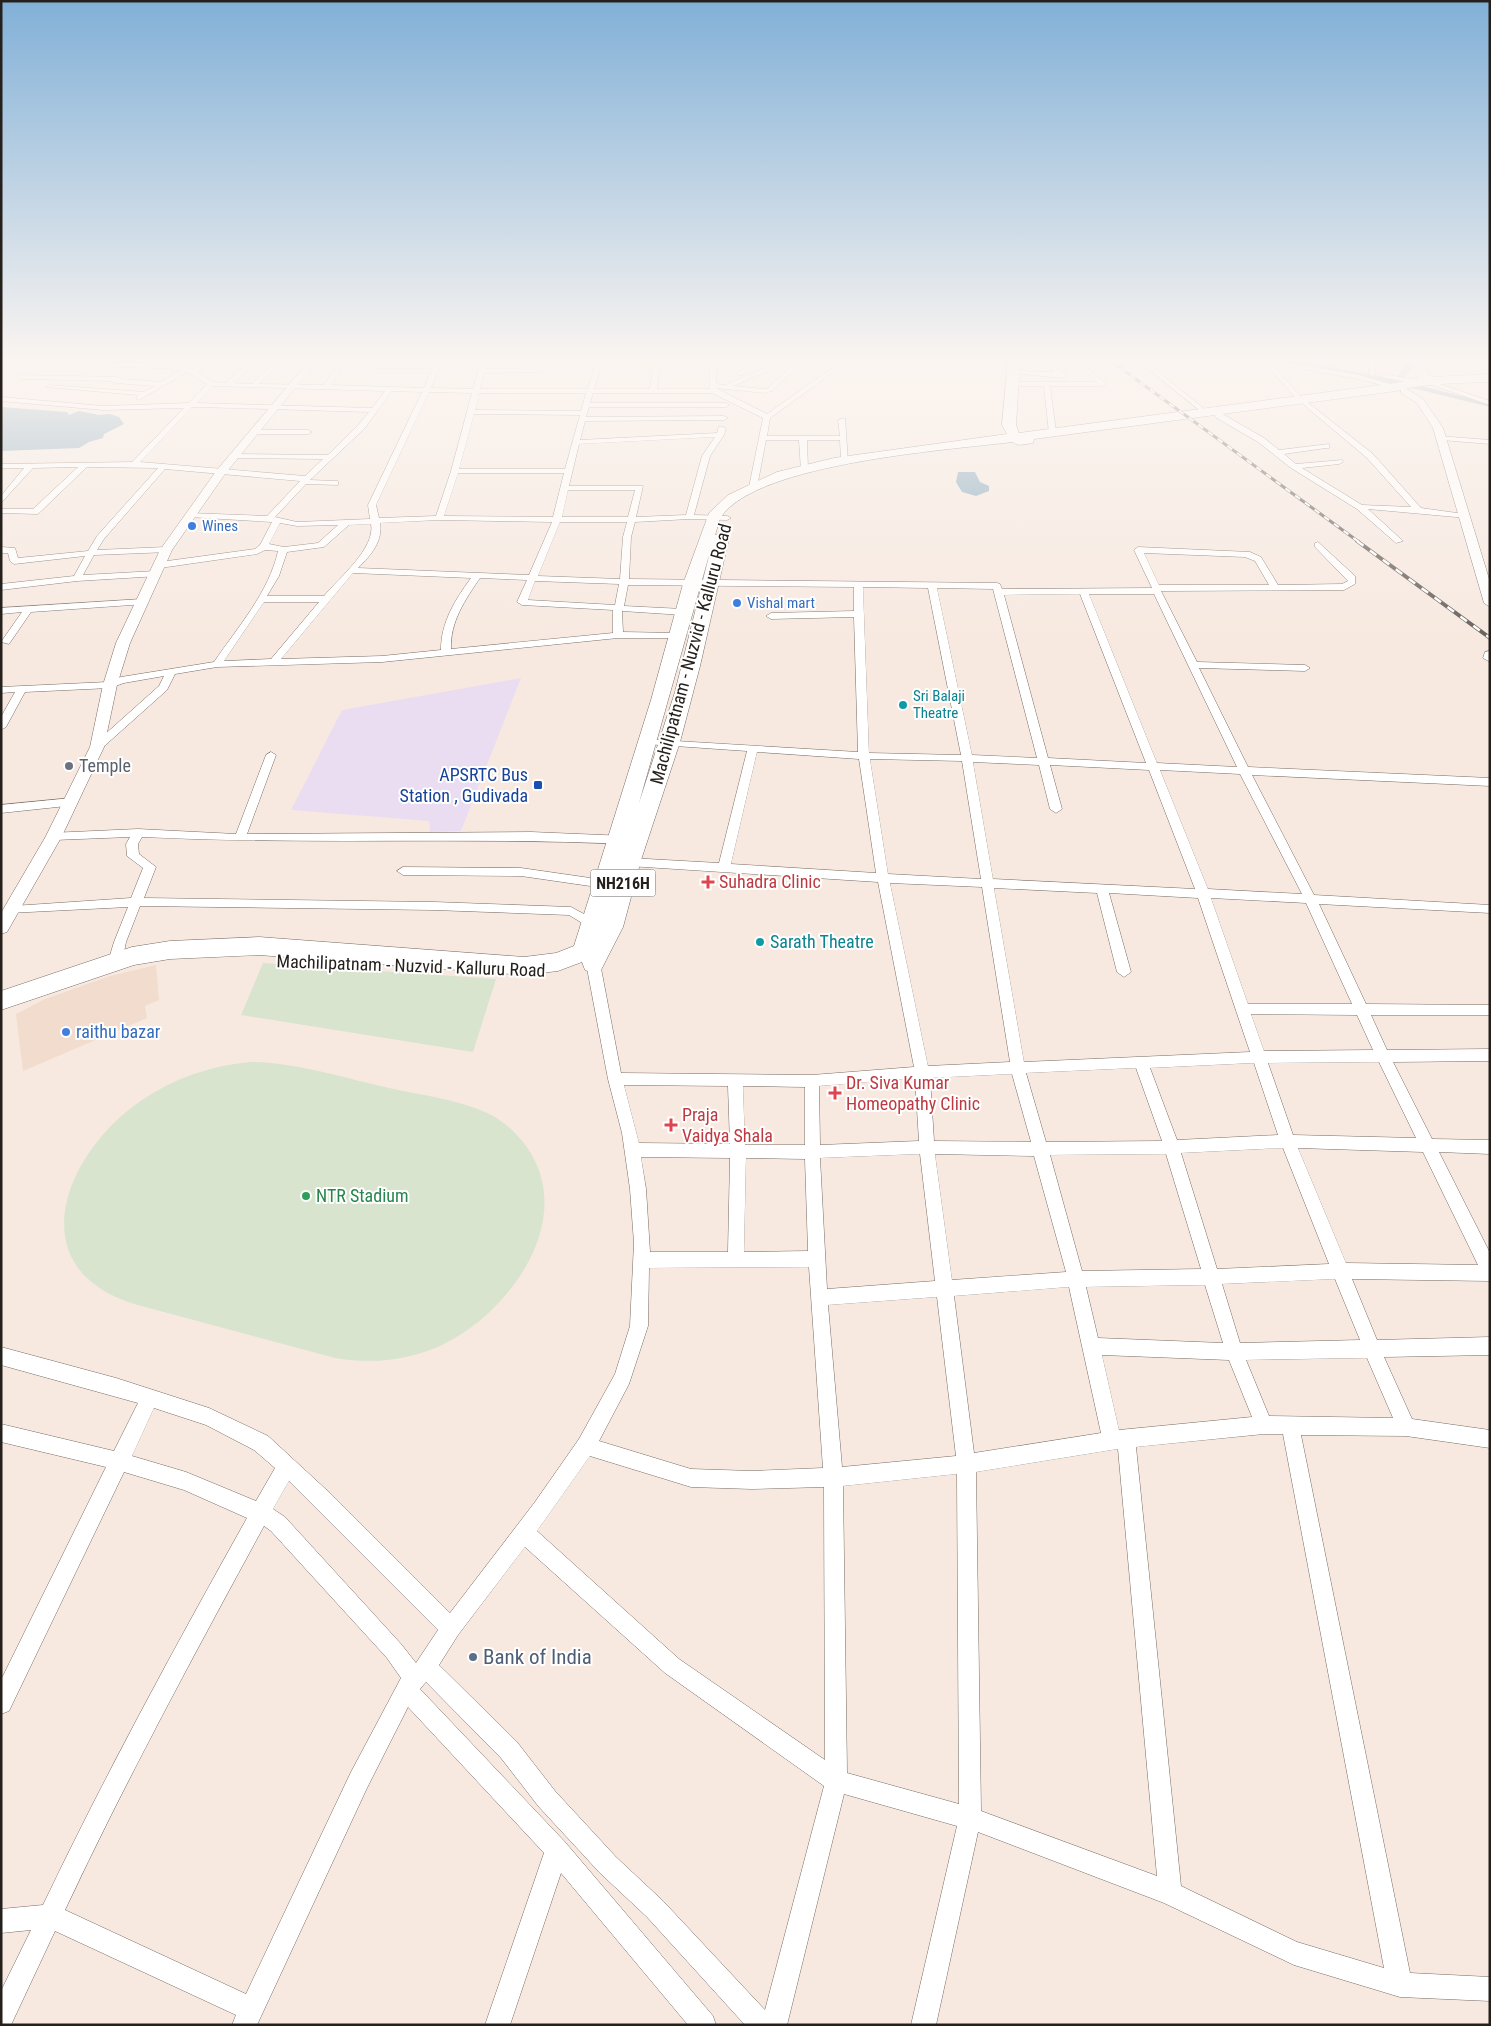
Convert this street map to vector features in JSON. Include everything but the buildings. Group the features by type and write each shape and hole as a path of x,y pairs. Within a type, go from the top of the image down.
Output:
{"highway":[{"name":"Machilipatnam - Nuzvid - Kalluru Road","path":"589,958 592,924 604,884 627,840 670,742 700,636 701,584 720,517 733,498 753,487 804,469 845,460 880,456"},
{"name":"Machilipatnam - Nuzvid - Kalluru Road","path":"720,517 752,494 810,473 848,464 903,456"},
{"name":"Machilipatnam - Nuzvid - Kalluru Road","path":"1,1014 119,971 165,960 253,959 512,974 577,970 589,958 600,952 613,918 629,862 627,840 646,741 683,612 701,584"},
{"name":"Machilipatnam - Nuzvid - Kalluru Road","path":"1,1001 115,962 152,952 170,950 258,946 524,966 589,958"}],"street":[{"path":"134,464 143,456"},
{"path":"1,928 54,836 97,747 110,685 123,643 166,550 221,472 235,456 330,457"},
{"path":"273,663 351,570 370,552 377,532 372,505 395,456"},
{"path":"439,518 459,456"},
{"path":"573,456 557,519 522,602 683,612"},
{"path":"689,517 706,456"},
{"path":"753,487 759,456"},
{"path":"804,456 804,469"},
{"path":"845,456 845,460"},
{"path":"1280,456 1360,507 1399,540"},
{"path":"1369,456 1417,509"},
{"path":"1446,456 1489,597"},
{"path":"263,547 273,520 305,480 330,457"},
{"path":"1294,466 1339,462"},
{"path":"1,511 35,512 87,463"},
{"path":"1,466 87,463 134,464 335,483"},
{"path":"1,501 31,465"},
{"path":"77,578 106,530 164,466"},
{"path":"455,471 568,471"},
{"path":"564,488 640,488 627,537 624,582 617,615 618,635"},
{"path":"1360,507 1417,509 1464,516"},
{"path":"190,516 273,520 297,524 346,524 439,518 631,520 720,517"},
{"path":"1,587 158,569 257,551 263,547 276,547 283,550 321,545 346,524"},
{"path":"998,592 1344,587 1350,585 1352,578 1318,545"},
{"path":"1,550 12,550 14,561 166,550"},
{"path":"217,664 260,599 282,559 283,550"},
{"path":"818,1298 1076,1279 1213,1277 1341,1271 1490,1272 1382,1056 1310,898 1245,772 1138,550 1247,554 1258,559 1276,588"},
{"path":"351,570 701,584 997,586 1056,810"},
{"path":"446,653 444,640 456,606 477,576"},
{"path":"858,584 864,756 883,878 922,1072 927,1147 966,1464 970,1818 923,2025"},
{"path":"932,586 966,758 1018,1069 1038,1149 1076,1279 1091,1346 1119,1440 1170,1893"},
{"path":"1083,591 1203,894 1261,1057 1288,1141 1372,1349 1406,1427"},
{"path":"260,599 326,599"},
{"path":"1,611 143,602"},
{"path":"6,642 28,610"},
{"path":"771,616 859,614"},
{"path":"1,690 110,685 121,680 217,664 382,659 618,635 677,636"},
{"path":"1193,664 1305,668"},
{"path":"97,747 162,688 171,672"},
{"path":"1,726 20,690"},
{"path":"646,741 864,756 1044,761 1245,772 1490,782"},
{"path":"724,866 753,748"},
{"path":"240,838 271,755"},
{"path":"1,809 72,802"},
{"path":"54,836 138,833 240,838 532,836 627,840"},
{"path":"115,962 120,942 150,866 133,856 132,844 138,833"},
{"path":"629,862 724,866 883,878 987,882 1102,890 1310,898 1490,909"},
{"path":"404,871 521,872 604,884"},
{"path":"1102,890 1124,972"},
{"path":"13,910 136,902 513,908 571,911 592,924"},
{"path":"1,1920 50,1916 248,2017 292,1928 359,1780 415,1679 586,1446 623,1378 639,1326 641,1260 638,1189 630,1133 615,1079 589,958"},
{"path":"1242,1008 1490,1010"},
{"path":"615,1079 812,1081 922,1072 1261,1057 1490,1055"},
{"path":"1141,1063 1172,1147 1213,1277 1234,1352 1264,1425"},
{"path":"735,1080 738,1151 736,1260"},
{"path":"774,2025 836,1781 833,1477 818,1298 811,1152 812,1081"},
{"path":"632,1150 811,1152 927,1147 1038,1149 1172,1147 1288,1141 1490,1147"},
{"path":"641,1260 816,1259"},
{"path":"1091,1346 1234,1352 1490,1346"},
{"path":"1,1356 150,1398 218,1422 261,1444 286,1466 451,1628"},
{"path":"2,1698 150,1398"},
{"path":"1290,1424 1400,1985"},
{"path":"586,1446 691,1478 752,1480 833,1477 966,1464 1119,1440 1264,1425 1406,1427 1490,1439"},
{"path":"1,1433 82,1451 186,1481 235,1504 262,1513 278,1524 388,1644 415,1679 704,2025"},
{"path":"1,2019 82,1848 191,1639 262,1513 286,1466"},
{"path":"524,1533 672,1666 836,1781 970,1818 1170,1893 1294,1953 1400,1985 1490,1989"},
{"path":"415,1679 509,1750 547,1799 594,1850 655,1909 762,2025"},
{"path":"497,2025 557,1850"}],"shaded area":[{"path":"521,678 461,831 430,832 429,821 291,810 342,710"},
{"name":"raithu bazar","path":"156,965 159,1000 145,1006 147,1018 23,1071 16,1014 45,999 110,976"}],"green space":[{"path":"263,963 496,979 473,1052 241,1015"},
{"path":"249,1062 319,1071 450,1101 490,1114 515,1133 523,1142 539,1170 545,1200 541,1230 530,1258 513,1286 492,1310 468,1330 442,1345 416,1355 376,1361 349,1360 335,1358 134,1304 98,1287 75,1264 65,1237 66,1207 75,1177 92,1148 115,1122 154,1092 193,1074"}],"water":[{"path":"958,472 975,472 980,482 989,486 989,491 976,496 962,492 956,482"}],"railway":[{"path":"1241,456 1359,542"},
{"path":"1357,541 1490,638"}],"place":[{"name":"Wines","path":"192,526"},
{"name":"Vishal mart","path":"737,603"},
{"name":"Sri Balaji Theatre","path":"903,705"},
{"name":"Temple","path":"69,766"},
{"name":"APSRTC Bus Station , Gudivada","path":"538,785"},
{"name":"Suhadra Clinic","path":"708,882"},
{"name":"Sarath Theatre","path":"760,942"},
{"name":"raithu bazar","path":"66,1032"},
{"name":"Dr. Siva Kumar Homeopathy Clinic","path":"835,1093"},
{"name":"Praja Vaidya Shala","path":"671,1125"},
{"name":"NTR Stadium","path":"306,1196"},
{"name":"Bank of India","path":"473,1657"}]}
